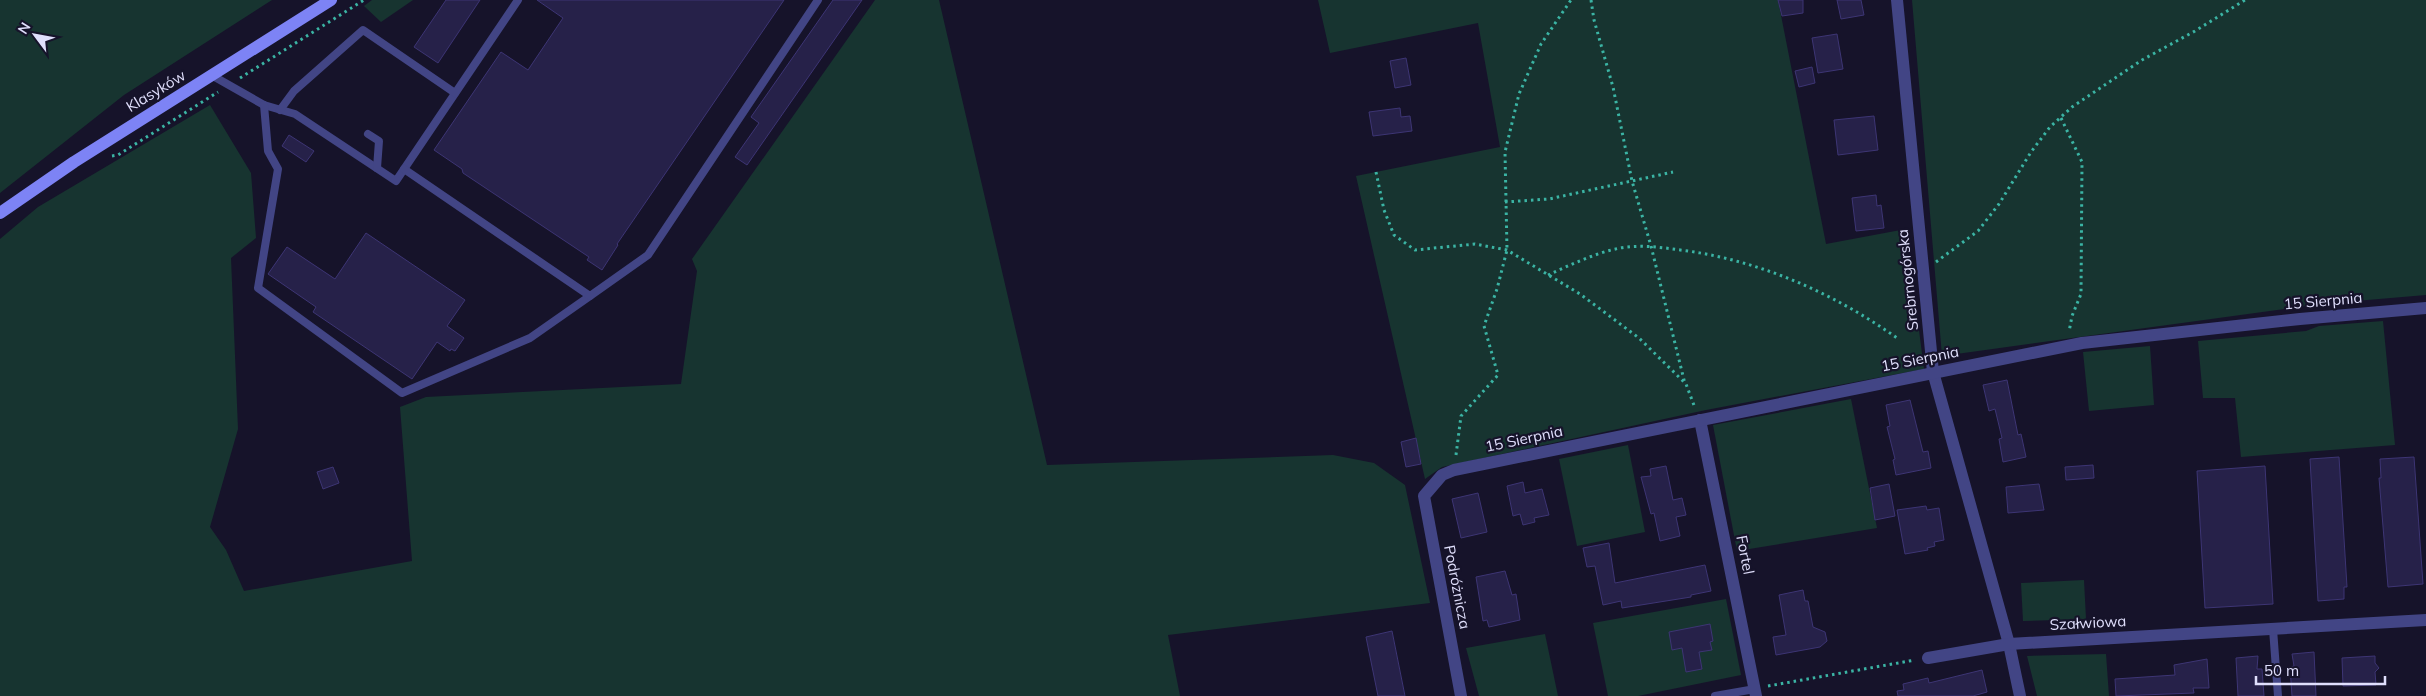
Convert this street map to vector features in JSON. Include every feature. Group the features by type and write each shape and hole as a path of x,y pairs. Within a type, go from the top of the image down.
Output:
{"street":[{"name":"Klasyków","path":"0,212 74,162 332,0"},
{"name":"Srebrnogórska","path":"1897,0 1933,372 2008,644 2020,696"},
{"name":"15 Sierpnia","path":"1432,485 1442,475 1454,470 1933,372 2070,346 2300,319 2426,308"},
{"name":"Fortel","path":"1700,420 1755,692"},
{"name":"Podróżnicza","path":"1432,485 1424,496 1460,696"},
{"name":"Szałwiowa","path":"1928,658 2008,644 2426,620"}],"lane":[{"path":"213,76 264,106 295,114 396,181 518,0"},
{"path":"264,106 268,151 278,169 258,288 402,393 530,338 648,255 818,0"},
{"path":"280,110 294,91 363,30 455,93"},
{"path":"368,134 379,141 377,168"},
{"path":"404,169 590,296"},
{"path":"2273,629 2278,696"},
{"path":"1715,696 1755,692"}],"path":[{"path":"1454,470 1461,416 1498,375 1484,326 1497,289 1507,250 1505,152 1519,94 1541,44 1572,0"},
{"path":"1591,0 1594,20 1614,87 1632,181 1651,246 1686,384 1700,420"},
{"path":"1923,270 1978,231 1999,204 2031,152 2050,127 2072,107 2142,60 2195,31 2245,0"},
{"path":"2061,118 2082,162 2081,294 2072,316 2068,338 2070,346"},
{"path":"1376,172 1384,210 1394,235 1416,250 1475,244 1507,250 1580,294 1639,338 1686,384"},
{"path":"1505,202 1549,199 1673,172"},
{"path":"1547,275 1619,249 1651,246 1724,256 1767,269 1862,313 1897,338"},
{"path":"1755,692 1928,658"}],"green space":[{"path":"0,0 272,0 124,95 0,193"},
{"path":"372,0 413,0 381,22 364,6"},
{"path":"875,0 939,0 1047,465 1333,455 1374,463 1405,485 1430,603 1168,635 1180,696 0,696 0,239 38,207 210,105 251,173 256,238 231,258 238,429 210,527 226,550 244,591 412,561 400,407 426,397 681,384 697,271 692,259"},
{"path":"1318,0 1778,0 1826,244 1906,229 1924,369 1706,410 1442,467 1425,479 1356,176 1500,147 1478,23 1330,53"},
{"path":"1912,0 2426,0 2426,295 2320,304 1942,356"},
{"path":"2383,321 2395,445 2241,457 2235,398 2203,398 2198,341 2306,331 2319,326"},
{"path":"2150,346 2154,405 2089,411 2083,352"},
{"path":"1851,399 1877,528 1737,551 1713,425"},
{"path":"1628,445 1645,532 1577,546 1559,459"},
{"path":"2084,580 2086,619 2023,621 2021,583"},
{"path":"1726,599 1741,675 1638,696 1608,696 1593,623"},
{"path":"1545,634 1558,696 1479,696 1466,648"},
{"path":"2106,654 2109,696 2037,696 2027,656"}],"building":[{"path":"446,0 480,0 438,63 414,47"},
{"path":"537,0 784,0 617,244 602,270 587,260 589,257 463,173 462,169 434,150 501,52 528,70 563,18"},
{"path":"833,0 862,0 747,165 735,157 759,123 751,117"},
{"path":"1778,0 1803,0 1803,13 1782,16"},
{"path":"1837,0 1861,0 1864,15 1841,19"},
{"path":"1837,34 1843,69 1818,73 1812,38"},
{"path":"1406,58 1411,85 1395,88 1390,61"},
{"path":"1812,67 1815,83 1799,87 1795,71"},
{"path":"1400,108 1401,117 1410,116 1412,131 1373,136 1369,112"},
{"path":"1874,116 1878,150 1838,155 1834,120"},
{"path":"289,135 314,151 306,162 282,146"},
{"path":"1876,195 1877,206 1881,205 1884,228 1856,231 1852,198"},
{"path":"366,233 465,300 447,326 464,338 455,351 451,349 450,351 437,342 412,379 313,312 316,307 268,274 287,247 335,279"},
{"path":"2007,380 2018,435 2021,434 2026,457 2003,462 1999,439 2002,438 1995,409 1989,411 1983,385"},
{"path":"1910,400 1923,452 1928,451 1931,468 1896,475 1893,460 1895,459 1887,427 1890,426 1886,405"},
{"path":"1416,438 1421,464 1406,467 1401,442"},
{"path":"2339,457 2347,587 2344,587 2344,599 2318,601 2310,459"},
{"path":"2414,457 2423,584 2388,587 2379,478 2381,478 2380,459"},
{"path":"2093,465 2094,478 2066,480 2065,467"},
{"path":"1666,466 1673,500 1682,498 1686,515 1676,517 1680,536 1660,541 1654,513 1651,514 1641,477 1651,476 1650,469"},
{"path":"2265,466 2273,604 2205,608 2197,471"},
{"path":"333,467 339,483 323,489 317,472"},
{"path":"1523,482 1525,493 1542,489 1549,515 1534,518 1535,522 1523,525 1520,514 1513,516 1507,486"},
{"path":"1889,484 1895,516 1875,520 1870,488"},
{"path":"2039,484 2044,510 2008,513 2006,487"},
{"path":"1478,493 1487,532 1461,538 1452,499"},
{"path":"1926,506 1927,510 1939,508 1944,540 1934,542 1935,546 1927,548 1928,550 1905,554 1897,510"},
{"path":"1609,543 1615,583 1705,565 1711,591 1691,595 1691,597 1622,608 1621,601 1603,605 1595,566 1587,567 1583,548"},
{"path":"1505,571 1512,595 1516,594 1520,620 1489,627 1487,620 1483,621 1476,577"},
{"path":"1803,590 1805,601 1808,601 1813,627 1825,632 1827,641 1820,647 1776,655 1773,637 1786,635 1779,595"},
{"path":"1710,624 1713,641 1710,642 1712,650 1699,652 1702,669 1686,672 1682,648 1672,650 1669,632"},
{"path":"1392,631 1405,696 1378,696 1366,637"},
{"path":"2314,652 2316,696 2292,696 2290,667 2294,666 2292,654"},
{"path":"2258,656 2257,669 2262,669 2264,696 2238,696 2236,658"},
{"path":"2375,656 2375,663 2379,668 2375,672 2376,685 2343,686 2342,658"},
{"path":"2207,659 2209,688 2193,688 2194,693 2116,696 2115,679 2175,675 2174,665"},
{"path":"1982,670 1987,692 1973,696 1898,696 1897,691 1904,690 1903,684 1928,678 1929,683"}]}
